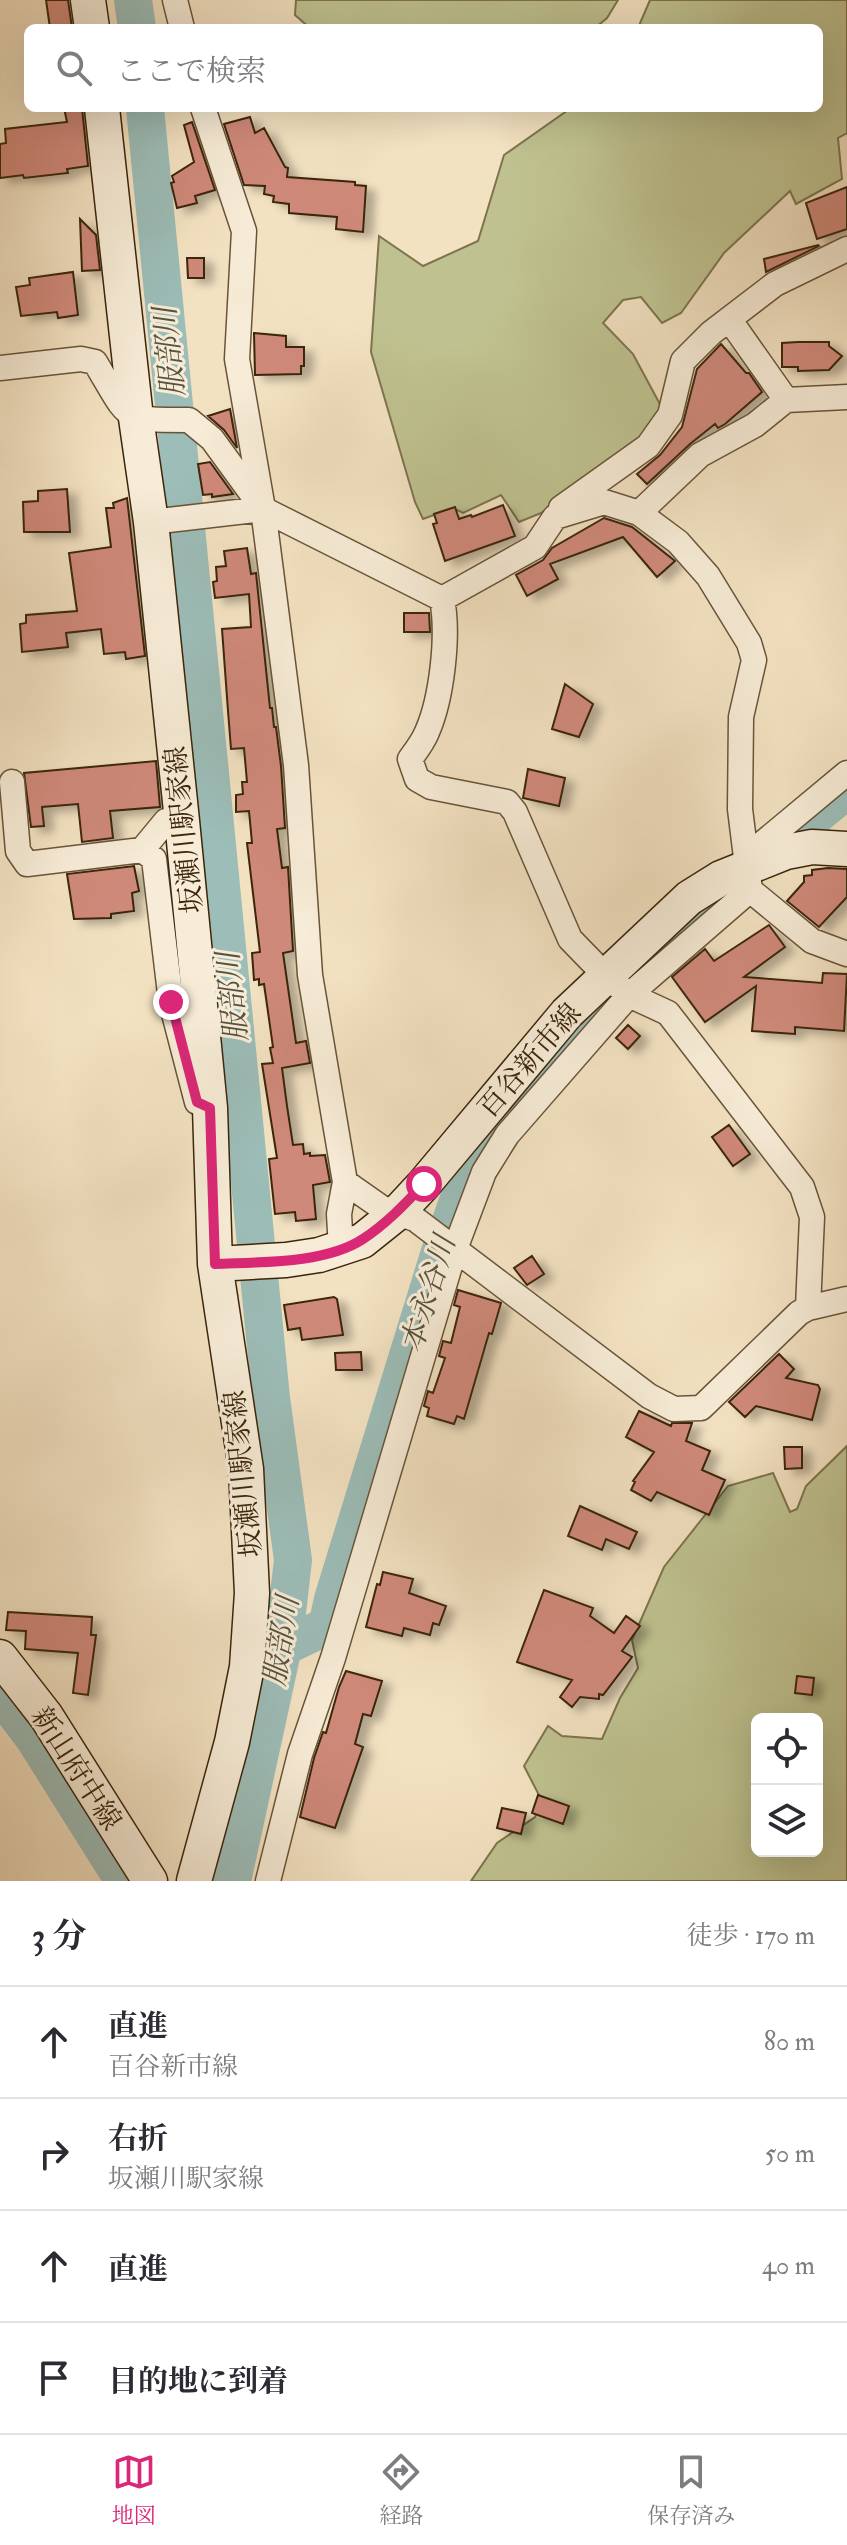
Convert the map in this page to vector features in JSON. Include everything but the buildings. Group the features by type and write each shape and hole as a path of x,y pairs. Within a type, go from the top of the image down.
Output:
{"main road":[{"path":"88,0 91,24"},
{"name":"坂瀬川駅家線","path":"103,112 147,419 158,522 182,821 246,1469 252,1593 247,1667 232,1742 194,1881"},
{"name":"百谷新市線","path":"228,1263 286,1260 341,1249 406,1216 567,1013 617,985 689,898 721,878 748,871 786,852 812,847 847,849"},
{"name":"新山府中線","path":"0,1657 46,1716 150,1881"}],"street":[{"path":"175,0 181,24"},
{"path":"204,112 244,231 237,359 263,509 296,765 310,975 345,1182 339,1214 341,1249"},
{"path":"442,599 535,547 559,509 648,446 670,415 683,361 729,319 775,284 847,249"},
{"path":"729,319 786,400"},
{"path":"0,368 81,359 95,362 125,412 147,419 189,420 212,439 263,509 442,599"},
{"path":"639,513 700,455 755,425 786,400 847,397"},
{"path":"555,517 604,502 639,513 678,542 698,565 749,643 754,660 741,717 740,809 748,871 812,941 847,954"},
{"path":"158,522 263,509"},
{"path":"442,599 446,619 438,699 427,733 410,759 417,779 431,787 507,802 515,812 570,939 617,985 668,1013 802,1187 812,1217 808,1308"},
{"path":"748,871 847,773"},
{"path":"12,782 18,851 27,864 142,850 166,821 182,821"},
{"path":"142,850 154,859 171,1002 197,1102 210,1108"},
{"path":"268,1881 300,1754 333,1658 455,1249 484,1172 507,1135 617,985"},
{"path":"345,1182 382,1208 406,1216 455,1249 649,1396 674,1409 701,1408 799,1313 847,1299"}],"green space":[{"path":"296,0 618,0 600,24 305,24 295,15"},
{"path":"650,0 847,0 847,133 838,138 842,179 796,204 790,191 724,253 681,313 662,323 641,297 623,300 603,323 633,354 662,408 634,447 541,513 519,522 501,495 463,513 453,508 423,519 415,502 371,352 379,236 423,266 478,241 504,155 565,112 823,112 823,24 640,24"},
{"path":"847,1446 847,1881 471,1881 497,1843 535,1817 541,1799 524,1766 548,1726 562,1736 602,1739 620,1698 638,1668 632,1640 664,1567 728,1486 773,1473 790,1512 797,1509 806,1486"}],"waterway":[{"name":"服部川","path":"133,0 136,24"},
{"name":"服部川","path":"145,112 271,1398 293,1560 283,1647 232,1881"},
{"name":"本永谷川","path":"803,826 847,790"},
{"name":"本永谷川","path":"283,1647 327,1626 439,1255 462,1190 491,1130 630,973 711,905"},
{"path":"0,1693 34,1738 124,1881"}],"route":[{"path":"171,1002 197,1102 210,1108 215,1264 319,1255 362,1241 397,1213 424,1184"}]}
